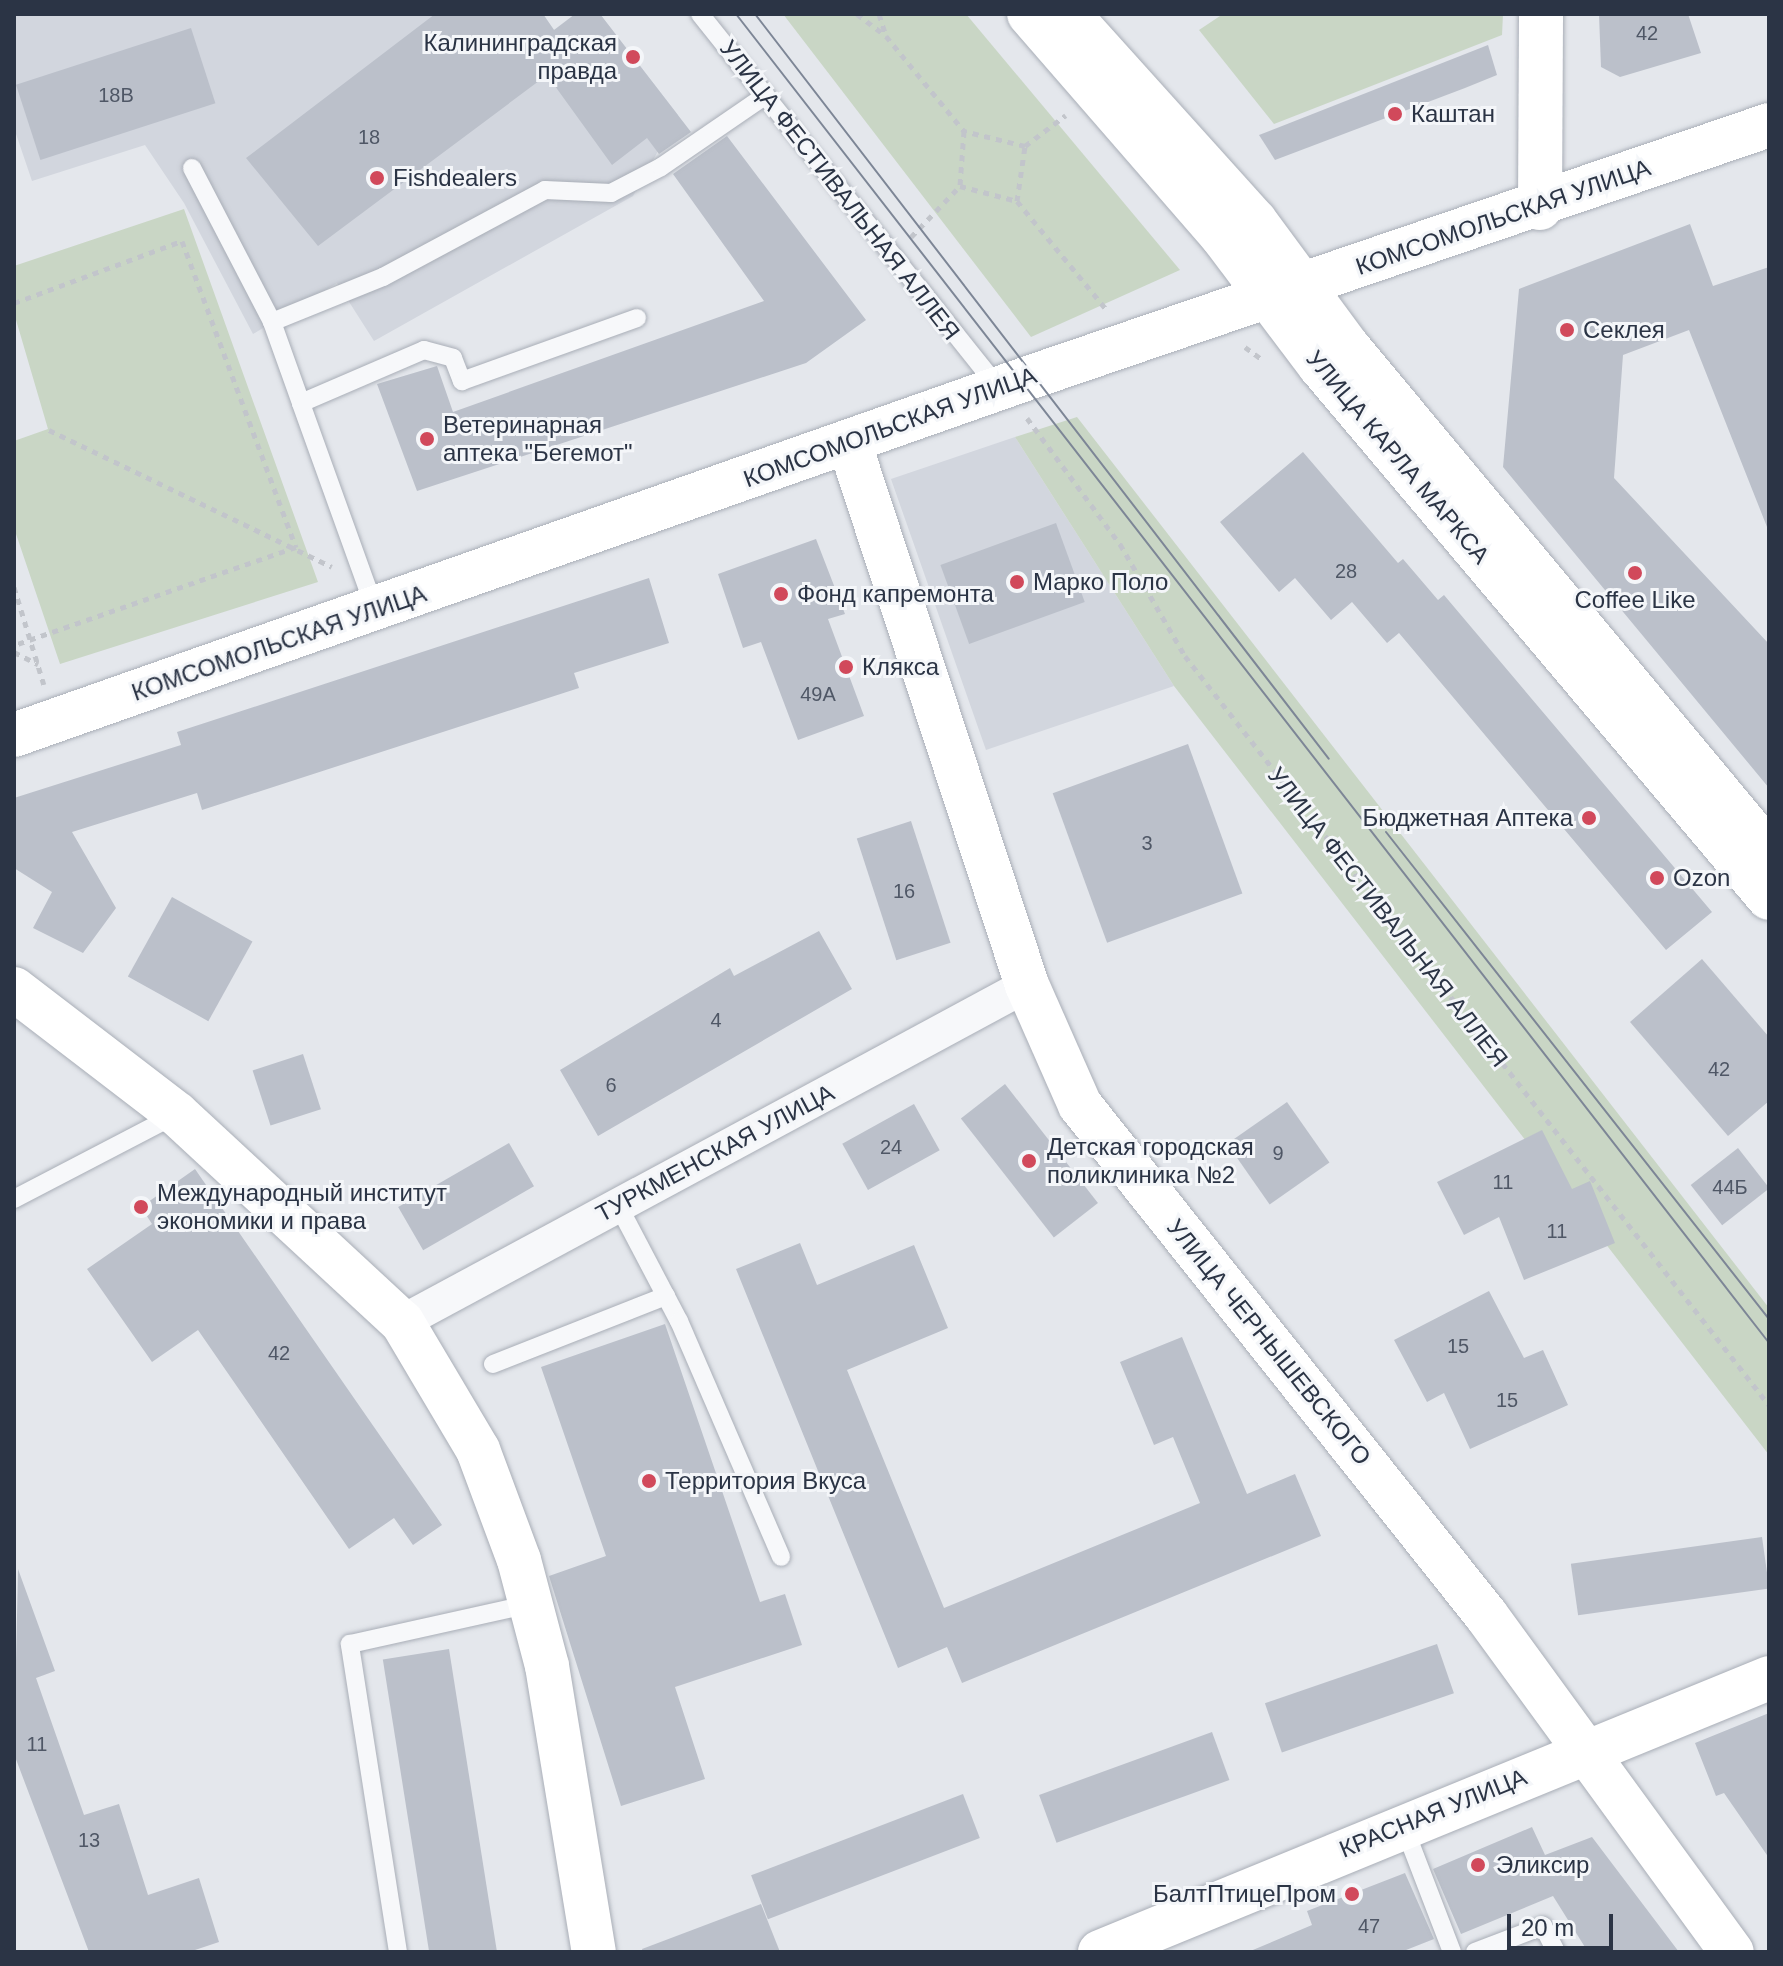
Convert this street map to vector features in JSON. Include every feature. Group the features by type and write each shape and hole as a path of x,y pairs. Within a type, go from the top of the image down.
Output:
{"main road":[{"name":"УЛИЦА КАРЛА МАРКСА","path":"1029,14 1286,290 1348,347 1769,851"},
{"name":"УЛИЦА КАРЛА МАРКСА","path":"1069,14 1769,898"},
{"path":"1540,208 1541,14"},
{"name":"КОМСОМОЛЬСКАЯ УЛИЦА","path":"14,735 1286,290 1540,208 1769,125"},
{"name":"УЛИЦА ЧЕРНЫШЕВСКОГО","path":"849,442 1027,985 1080,1105 1486,1615 1583,1752 1732,1952"},
{"path":"14,989 177,1114 402,1322 478,1450 530,1604 547,1666 594,1952"},
{"name":"КРАСНАЯ УЛИЦА","path":"1100,1952 1403,1825 1769,1678"}],"street":[{"name":"ТУРКМЕНСКАЯ УЛИЦА","path":"402,1322 1027,985"}],"lane":[{"name":"УЛИЦА ФЕСТИВАЛЬНАЯ АЛЛЕЯ","path":"700,14 893,249 1001,390"},
{"path":"272,322 383,277 545,190 611,193 661,167 766,95"},
{"path":"192,168 272,322 375,609"},
{"path":"301,403 424,350 453,358 462,381 637,318"},
{"path":"14,1199 177,1114"},
{"path":"618,1205 666,1296 781,1557"},
{"path":"493,1364 666,1296"},
{"path":"398,1952 350,1644 530,1604"},
{"path":"1403,1825 1452,1952"},
{"path":"1475,1952 1543,1926 1556,1952"}],"path":[{"path":"857,14 886,36 964,131 1025,146"},
{"path":"879,14 886,36"},
{"path":"1017,201 1025,146 1070,112"},
{"path":"893,249 922,231 960,186 964,131"},
{"path":"960,186 1017,201 1111,315"},
{"path":"14,303 182,241 296,547"},
{"name":"УЛИЦА ФЕСТИВАЛЬНАЯ АЛЛЕЯ","path":"1001,390 1120,544 1185,656 1769,1405"},
{"path":"49,430 296,547 342,572"},
{"path":"14,645 296,547"},
{"path":"14,587 56,721"},
{"path":"14,652 38,664"}],"shaded area":[{"path":"14,14 543,14 554,30 600,14 678,115 633,196 374,341 337,283 253,334 184,203 145,145 32,181 14,128"},
{"name":"Марко Поло","path":"1015,437 1174,686 986,750 891,479"}],"green space":[{"path":"783,14 966,14 1180,270 1031,337"},
{"path":"1223,14 1503,14 1502,35 1274,124 1199,30"},
{"path":"184,209 318,582 60,664 14,528 14,441 48,429 14,313 14,266"},
{"path":"1077,417 1769,1308 1769,1455 1174,686 1015,437"}],"building":[{"path":"435,14 543,14 554,30 575,14 600,14 691,132 659,154 647,138 612,165 547,75 318,246 246,158"},
{"path":"1599,14 1688,14 1701,53 1620,77 1601,67"},
{"path":"191,28 215,103 40,160 16,85"},
{"path":"1488,45 1497,75 1465,88 1275,160 1259,135"},
{"path":"727,136 866,320 806,363 417,491 377,384 437,366 453,412 764,301 673,174"},
{"path":"1690,224 1713,286 1769,267 1769,532 1689,330 1623,355 1614,478 1769,644 1769,788 1503,467 1519,289"},
{"path":"1303,452 1398,563 1403,559 1438,600 1444,595 1712,912 1666,950 1399,633 1387,643 1352,602 1331,620 1295,578 1279,592 1220,522"},
{"path":"1056,523 1085,602 969,644 940,565"},
{"path":"816,539 845,614 828,619 864,716 798,740 761,642 743,648 718,574"},
{"path":"649,578 669,643 574,673 579,688 202,810 197,793 72,832 116,908 83,953 33,928 52,892 14,868 14,798 181,745 177,732"},
{"path":"1188,744 1242,893 1107,943 1053,793"},
{"path":"911,821 951,943 896,960 857,839"},
{"path":"172,897 252,942 208,1021 128,977"},
{"path":"819,931 852,989 598,1136 560,1070 730,968 734,976"},
{"path":"1702,959 1769,1037 1769,1101 1728,1136 1630,1022"},
{"path":"303,1054 321,1109 271,1126 253,1070"},
{"name":"Детская городская поликлиника №2","path":"1005,1084 1098,1203 1054,1237 961,1118"},
{"name":"Детская городская поликлиника №2","path":"1287,1102 1329,1163 1270,1204 1227,1144"},
{"path":"914,1104 940,1150 868,1190 842,1144"},
{"path":"1542,1130 1572,1189 1590,1181 1615,1243 1524,1280 1499,1217 1464,1235 1437,1182"},
{"path":"509,1143 534,1186 423,1250 398,1207"},
{"path":"1738,1148 1769,1189 1722,1225 1691,1185"},
{"path":"195,1169 442,1525 413,1545 394,1518 349,1549 198,1330 152,1362 87,1269 152,1224 141,1207"},
{"path":"800,1243 817,1285 914,1245 948,1328 847,1370 944,1608 1200,1503 1173,1437 1154,1445 1120,1362 1182,1337 1247,1494 1295,1474 1321,1536 962,1683 947,1647 898,1668 736,1269"},
{"path":"1489,1291 1524,1358 1543,1350 1568,1405 1470,1449 1444,1393 1427,1402 1394,1340"},
{"path":"665,1324 760,1602 785,1594 802,1645 675,1687 705,1779 621,1806 549,1576 606,1556 541,1367"},
{"path":"1762,1537 1769,1589 1578,1615 1571,1564"},
{"path":"18,1569 55,1671 36,1678 84,1815 119,1804 148,1895 199,1878 219,1942 189,1952 89,1952 14,1754"},
{"path":"1437,1644 1454,1693 1282,1752 1265,1703"},
{"path":"449,1649 497,1952 429,1952 383,1659"},
{"path":"1769,1713 1769,1858 1724,1793 1716,1796 1695,1743"},
{"path":"1212,1732 1229,1780 1057,1843 1039,1795"},
{"path":"963,1794 980,1838 768,1919 751,1875"},
{"path":"1532,1827 1545,1855 1592,1837 1679,1952 1588,1952 1553,1896 1461,1934 1433,1869"},
{"path":"1405,1873 1434,1939 1401,1952 1248,1952 1312,1925 1307,1911"},
{"path":"761,1904 780,1952 643,1952 642,1949"}],"tram line":[{"path":"736,14 1769,1343"},
{"path":"755,14 1329,759"},
{"path":"1386,832 1769,1319"}],"place":[{"name":"Калининградская правда","path":"633,57"},
{"name":"Каштан","path":"1395,114"},
{"name":"Fishdealers","path":"377,178"},
{"name":"Секлея","path":"1567,330"},
{"name":"Ветеринарная аптека \"Бегемот\"","path":"427,439"},
{"name":"Coffee Like","path":"1635,573"},
{"name":"Марко Поло","path":"1017,582"},
{"name":"Фонд капремонта","path":"781,594"},
{"name":"Клякса","path":"846,667"},
{"name":"Бюджетная Аптека","path":"1589,818"},
{"name":"Ozon","path":"1657,878"},
{"name":"Детская городская поликлиника №2","path":"1029,1161"},
{"name":"Международный институт экономики и права","path":"141,1207"},
{"name":"Территория Вкуса","path":"649,1481"},
{"name":"Эликсир","path":"1478,1865"},
{"name":"БалтПтицеПром","path":"1352,1894"}]}
